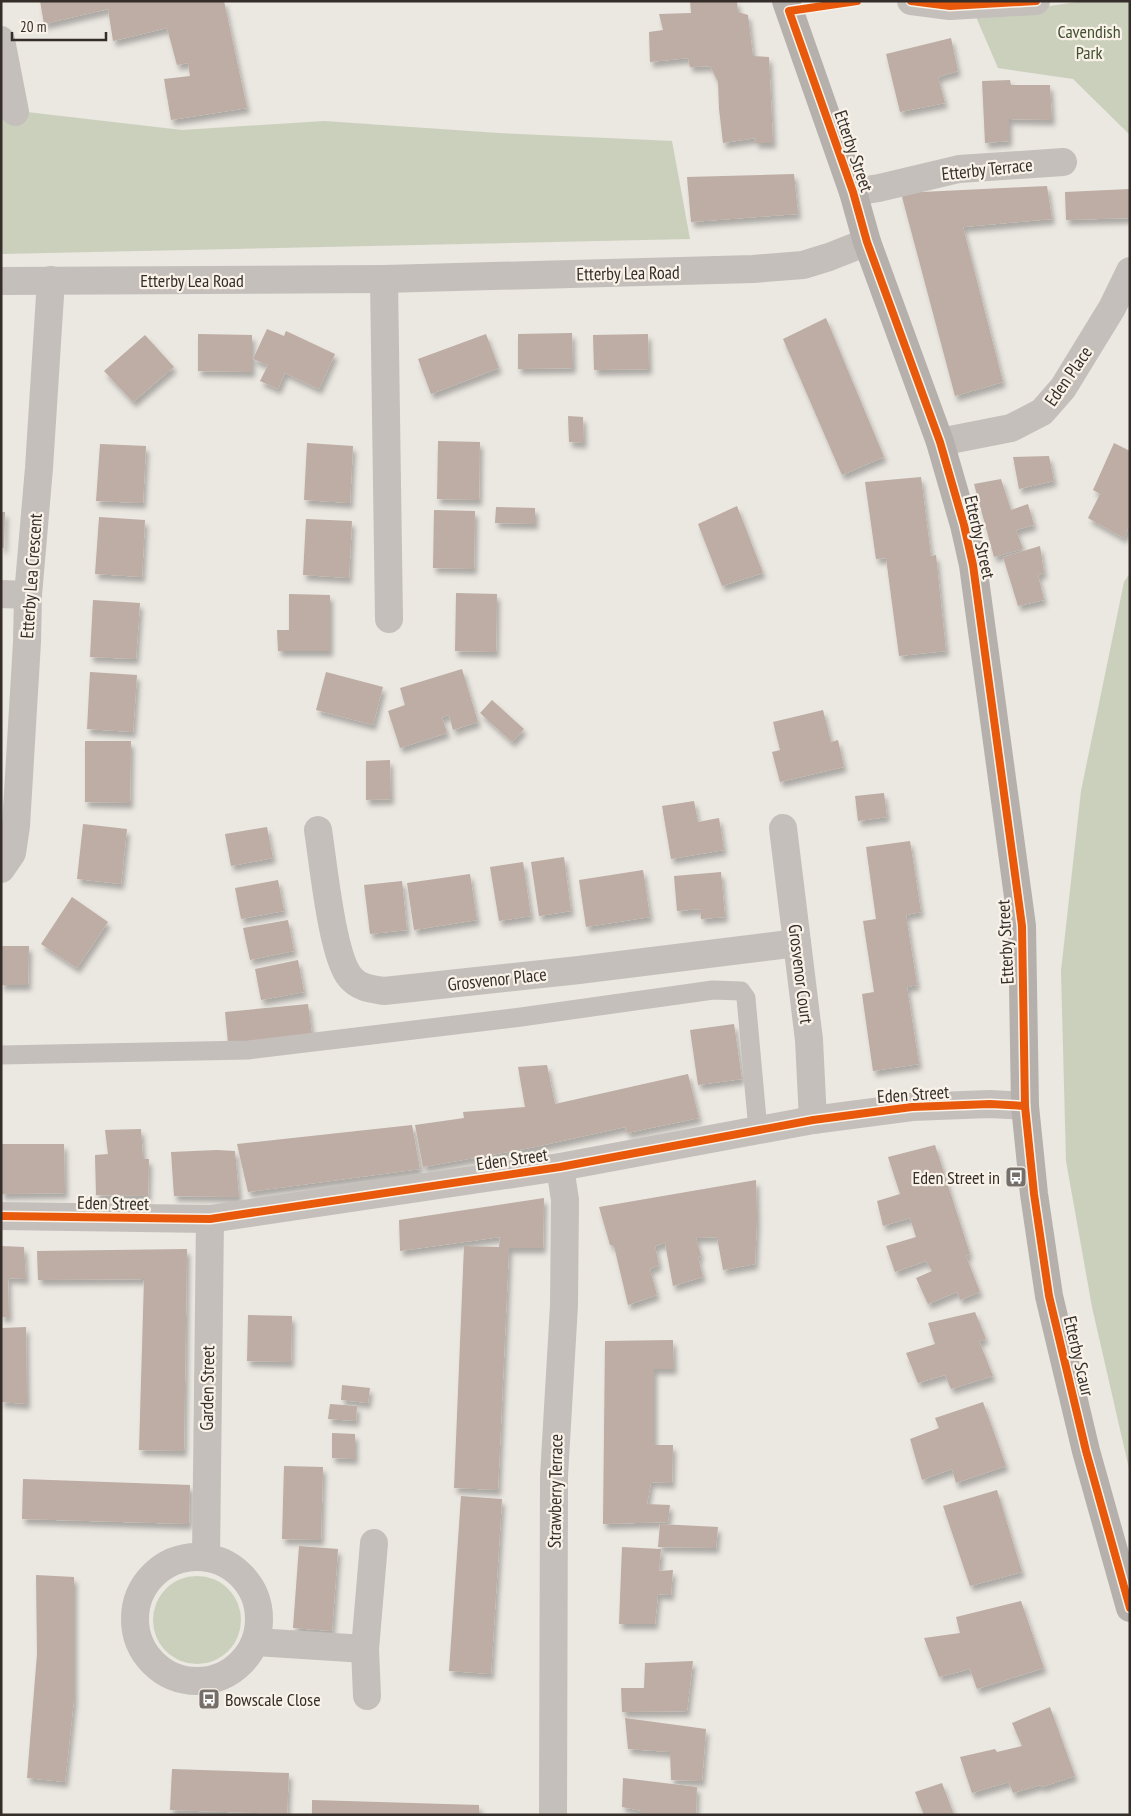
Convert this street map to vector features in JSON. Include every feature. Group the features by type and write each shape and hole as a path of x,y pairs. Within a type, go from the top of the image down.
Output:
{"street":[{"name":"Etterby Street","path":"786,1 853,192 868,242 940,442 964,525 973,565 1022,926 1025,1106"},
{"path":"911,1 950,4 1036,1"},
{"path":"1,40 15,112"},
{"name":"Etterby Terrace","path":"853,192 879,188 959,169 1063,162"},
{"name":"Etterby Lea Road","path":"1,281 384,279 753,269 803,264 829,257 868,242"},
{"name":"Eden Place","path":"940,442 1011,428 1042,412 1068,380 1112,308 1130,271"},
{"path":"384,279 389,619"},
{"name":"Etterby Lea Crescent","path":"1,869 12,853 16,826 27,642 14,594 39,468 51,280"},
{"name":"Grosvenor Court","path":"783,828 809,1040 813,1120"},
{"name":"Grosvenor Place","path":"318,830 334,936 343,965 350,978 364,988 384,990 498,979 797,943"},
{"name":"Eden Street","path":"1,1216 210,1219 560,1167 813,1120 912,1107 990,1104 1025,1106"},
{"name":"Etterby Scaur","path":"1025,1106 1034,1194 1049,1296 1086,1451 1130,1608"},
{"name":"Strawberry Terrace","path":"553,1815 554,1476 564,1286 565,1200 560,1167"},
{"name":"Garden Street","path":"206,1557 210,1219"},
{"path":"367,1696 365,1649 374,1543"},
{"path":"206,1557 224,1562 240,1573 252,1588 259,1605 260,1624 256,1642 245,1661 228,1674 208,1682 186,1681 166,1674 149,1660 139,1641 134,1620 138,1599 148,1580 169,1563 184,1558 206,1557"},
{"path":"256,1642 365,1649"}],"lane":[{"path":"1,1055 248,1050 521,1017 713,990 741,991 746,998 758,1130"}],"green space":[{"name":"Cavendish Park","path":"1083,1 1130,1 1130,135 1073,79 998,68 976,17"},
{"path":"1,109 182,130 324,121 499,133 672,141 690,239 1,254"},
{"path":"1130,573 1130,1473 1092,1307 1066,1161 1061,971 1081,791 1124,582"},
{"path":"197,1576 214,1579 222,1583 234,1595 238,1603 241,1620 238,1637 234,1645 222,1657 214,1661 197,1664 180,1661 172,1657 160,1645 156,1637 153,1620 156,1603 160,1595 172,1583 180,1579"}],"building":[{"path":"40,1 224,1 247,108 171,120 164,79 190,76 188,63 177,65 167,28 113,41 108,9 44,24"},
{"path":"690,1 737,1 738,12 748,15 753,56 769,57 773,143 755,143 756,138 723,143 718,82 710,66 690,67 688,58 650,62 649,32 663,30 659,14 691,13"},
{"path":"951,38 958,71 938,77 945,103 900,112 886,54"},
{"path":"1010,80 1011,85 1050,85 1052,120 1009,119 1009,141 985,143 982,81"},
{"path":"794,174 798,214 691,222 687,177"},
{"path":"1047,186 1052,219 963,227 1003,382 955,396 901,193"},
{"path":"1130,189 1130,218 1066,220 1065,192"},
{"path":"826,318 884,457 842,475 783,339"},
{"path":"267,329 284,336 286,331 335,354 319,389 285,373 278,389 260,381 268,365 253,359"},
{"path":"572,333 573,368 518,369 518,334"},
{"path":"198,334 252,335 252,372 198,371"},
{"path":"486,334 499,368 431,394 418,359"},
{"path":"648,334 649,369 594,370 593,335"},
{"path":"145,335 174,367 133,402 104,371"},
{"path":"568,416 583,417 584,443 569,442"},
{"path":"438,441 480,442 479,500 437,499"},
{"path":"307,443 353,446 350,503 304,500"},
{"path":"1114,443 1130,451 1130,523 1124,538 1088,518 1100,494 1093,490"},
{"path":"100,444 146,446 143,503 96,501"},
{"path":"1049,456 1054,481 1019,489 1013,457"},
{"path":"921,477 931,556 936,555 946,651 899,656 886,558 876,559 865,482"},
{"path":"1001,479 1011,510 1028,504 1034,525 1016,530 1023,549 994,557 974,484"},
{"path":"737,506 763,573 722,586 698,524"},
{"path":"496,507 535,508 535,524 495,523"},
{"path":"434,510 475,511 474,569 433,568"},
{"path":"1,512 5,512 4,548 1,547"},
{"path":"99,517 145,520 142,577 95,574"},
{"path":"306,519 352,521 349,578 303,575"},
{"path":"1040,546 1044,573 1038,575 1044,600 1018,606 1003,557"},
{"path":"456,593 497,594 496,652 455,651"},
{"path":"289,594 330,595 330,651 278,651 277,630 289,630"},
{"path":"93,600 140,603 136,659 90,657"},
{"path":"462,669 478,722 453,730 449,715 442,717 447,733 400,748 388,711 405,705 400,688"},
{"path":"90,672 137,675 133,732 87,729"},
{"path":"326,672 383,687 373,725 316,710"},
{"path":"492,700 524,729 512,742 480,713"},
{"path":"823,710 831,742 838,740 844,767 780,782 772,752 780,750 773,722"},
{"path":"85,741 131,741 130,803 85,802"},
{"path":"390,760 391,799 366,800 366,761"},
{"path":"884,793 887,817 858,821 855,796"},
{"path":"694,801 698,822 719,818 724,850 671,859 662,806"},
{"path":"83,824 127,829 121,884 77,879"},
{"path":"267,827 273,858 231,866 225,834"},
{"path":"910,841 921,912 906,915 917,985 907,987 919,1064 873,1071 862,994 874,992 863,921 876,919 866,847"},
{"path":"564,857 571,911 539,916 531,862"},
{"path":"523,862 531,916 499,921 490,867"},
{"path":"643,870 650,917 586,927 579,880"},
{"path":"721,872 725,917 701,919 700,909 677,911 674,876"},
{"path":"470,874 477,920 414,930 407,883"},
{"path":"278,880 284,911 241,919 235,888"},
{"path":"402,881 407,930 370,934 364,885"},
{"path":"72,897 108,922 77,968 41,944"},
{"path":"288,920 294,951 250,960 243,928"},
{"path":"1,946 29,946 28,985 1,985"},
{"path":"298,960 304,992 261,1000 255,969"},
{"path":"308,1004 312,1035 228,1043 225,1012"},
{"path":"734,1024 742,1079 698,1085 690,1030"},
{"path":"547,1065 555,1104 688,1074 699,1118 627,1133 625,1127 535,1147 423,1167 415,1125 464,1118 463,1112 525,1107 518,1067"},
{"path":"412,1125 420,1169 248,1192 237,1144"},
{"path":"141,1129 143,1159 149,1159 148,1196 96,1195 95,1155 108,1154 105,1130"},
{"path":"1,1144 64,1144 65,1193 1,1194"},
{"path":"935,1145 970,1254 966,1256 980,1292 960,1300 957,1292 928,1304 916,1278 932,1271 926,1261 895,1272 886,1246 916,1237 910,1218 883,1226 877,1201 900,1194 888,1157"},
{"path":"235,1151 239,1197 174,1196 171,1152"},
{"path":"756,1180 755,1264 723,1270 717,1237 696,1238 701,1256 698,1257 703,1277 673,1286 665,1243 655,1246 659,1265 650,1269 657,1295 628,1305 614,1246 610,1245 599,1207"},
{"path":"544,1198 543,1248 509,1248 498,1490 454,1488 464,1246 499,1247 500,1237 400,1251 399,1220"},
{"path":"1,1246 24,1247 26,1279 8,1278 9,1317 1,1317"},
{"path":"187,1249 184,1451 139,1450 144,1279 38,1280 37,1251"},
{"path":"975,1312 986,1339 979,1341 993,1376 951,1389 945,1375 918,1383 906,1353 935,1344 928,1323"},
{"path":"248,1315 292,1316 291,1362 247,1361"},
{"path":"26,1327 27,1404 1,1402 1,1328"},
{"path":"673,1340 674,1369 654,1369 654,1445 673,1445 672,1483 651,1482 647,1504 670,1505 668,1522 603,1524 605,1341"},
{"path":"342,1385 370,1388 368,1403 341,1400"},
{"path":"983,1402 1006,1466 956,1483 952,1469 922,1480 910,1439 939,1428 935,1418"},
{"path":"330,1404 357,1406 356,1421 328,1419"},
{"path":"332,1433 355,1434 355,1459 332,1458"},
{"path":"284,1466 323,1467 321,1540 282,1539"},
{"path":"23,1479 190,1485 189,1524 22,1519"},
{"path":"997,1490 1022,1572 970,1586 943,1506"},
{"path":"461,1496 502,1499 491,1674 449,1671"},
{"path":"660,1524 718,1527 716,1548 658,1547"},
{"path":"299,1546 338,1549 332,1631 293,1628"},
{"path":"622,1547 661,1549 659,1571 673,1570 671,1595 658,1594 655,1624 619,1624"},
{"path":"36,1575 74,1577 74,1699 65,1782 27,1778 37,1654"},
{"path":"1021,1601 1044,1668 977,1689 970,1669 939,1677 924,1638 960,1633 956,1617"},
{"path":"693,1661 687,1711 622,1712 621,1688 644,1688 645,1663"},
{"path":"1050,1707 1075,1776 1042,1787 1040,1785 1013,1793 1009,1782 972,1793 960,1757 995,1749 997,1752 1022,1746 1012,1723"},
{"path":"625,1718 706,1729 702,1781 671,1780 670,1752 628,1749"},
{"path":"172,1769 289,1773 287,1814 170,1810"},
{"path":"623,1778 697,1787 696,1815 642,1815 642,1811 622,1807"},
{"path":"942,1783 954,1815 924,1815 915,1792"},
{"path":"312,1800 479,1805 479,1815 312,1815"}],"cycle path":[{"path":"857,1 789,11 853,192 867,242 940,442 964,525 973,565 1022,926 1025,1106 1034,1194 1049,1296 1086,1451 1130,1608"},
{"path":"911,1 950,6 1036,1"},
{"path":"1,1216 210,1219 560,1167 813,1120 912,1107 990,1104 1025,1106"}],"place":[{"name":"Eden Street in","path":"1016,1177"},
{"name":"Bowscale Close","path":"209,1699"}]}
